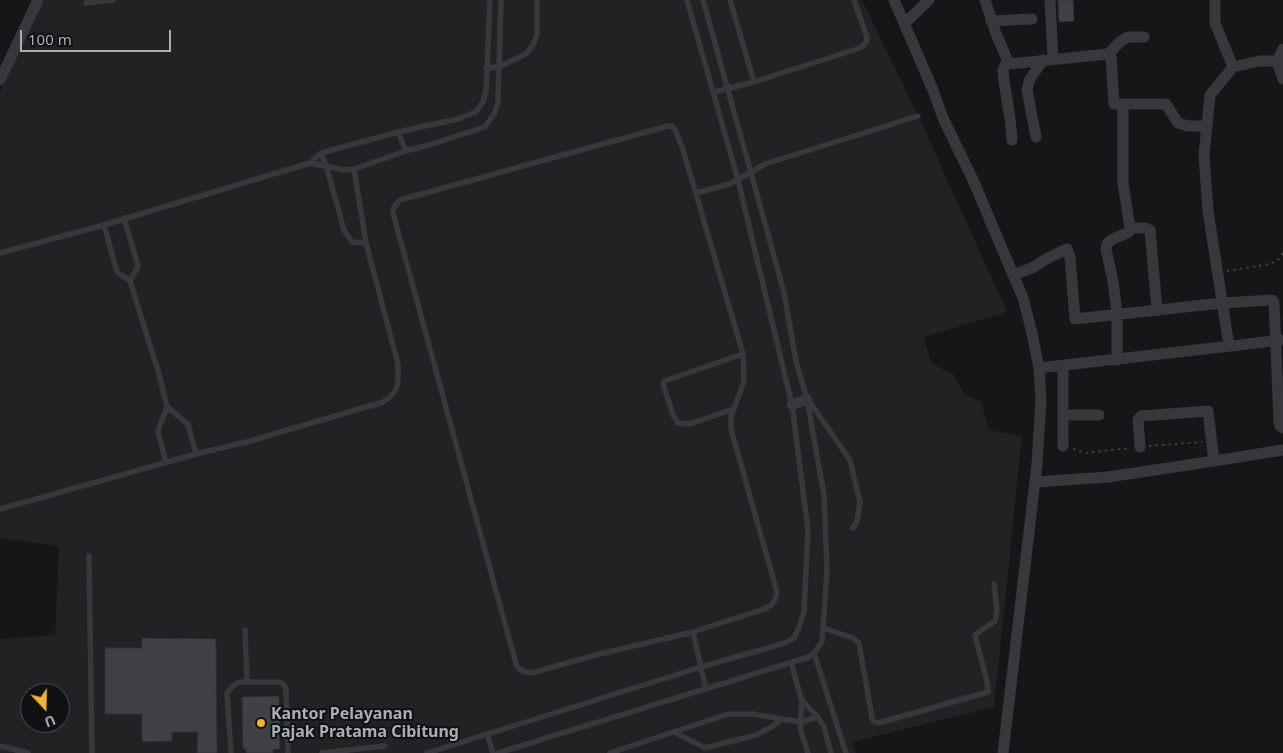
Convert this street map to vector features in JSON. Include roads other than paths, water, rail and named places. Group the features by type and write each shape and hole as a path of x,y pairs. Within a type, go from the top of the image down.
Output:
{"street":[{"path":"0,80 38,0"},
{"path":"894,0 933,90 943,118 973,180 1023,298 1039,368 1040,420 1035,482 1003,753"},
{"path":"904,24 929,0"},
{"path":"986,0 991,21 1007,62 1004,70 1004,81 1012,140"},
{"path":"1036,137 1027,90 1032,75 1048,59 1050,0"},
{"path":"1215,0 1215,23 1234,67"},
{"path":"991,21 1032,19"},
{"path":"1007,62 1011,64 1108,54 1128,37 1144,36"},
{"path":"1283,50 1277,61 1283,78"},
{"path":"1108,54 1111,57 1113,102 1116,104 1166,104 1178,123 1188,126 1207,126"},
{"path":"1229,346 1208,211 1204,154 1210,95 1234,67 1260,61 1277,61"},
{"path":"1117,360 1117,314 1113,281 1106,249 1112,240 1128,232 1130,228 1123,183 1123,104"},
{"path":"1130,228 1150,230 1157,310"},
{"path":"1013,275 1032,268 1048,258 1067,250 1070,257 1074,317 1078,319 1222,303 1272,300 1274,302 1279,340 1279,423 1283,428"},
{"path":"1039,368 1279,340"},
{"path":"1063,366 1063,446"},
{"path":"792,405 807,399"},
{"path":"1140,447 1138,420 1141,416 1207,410 1214,461"},
{"path":"1064,415 1099,414"},
{"path":"1035,482 1108,476 1283,450"}],"lane":[{"path":"86,3 113,0"},
{"path":"310,163 321,153 398,132 458,119 476,112 484,97 490,0"},
{"path":"0,253 104,225 310,163 345,170 354,169 484,127 494,114 498,103 501,0"},
{"path":"486,68 498,67 526,54 533,45 537,34 537,0"},
{"path":"427,753 701,667 785,643 794,638 802,620 808,530 792,405 738,180 687,0"},
{"path":"498,753 510,751 809,657 822,642 827,570 824,495 807,399 796,361 784,292 703,0"},
{"path":"730,0 754,82"},
{"path":"714,92 754,82 860,48 866,43 867,37 854,0"},
{"path":"696,193 738,180 750,171 765,164 918,116"},
{"path":"670,126 675,130 682,146 743,354 744,382 731,416 732,429 777,592 775,600 764,609 693,632 531,673 518,668 393,213 395,205 400,200 670,126"},
{"path":"398,132 406,151"},
{"path":"321,153 347,236 352,242 366,243"},
{"path":"0,509 278,433 383,402 390,397 396,390 398,364 366,243 354,169"},
{"path":"124,218 138,266 130,281"},
{"path":"104,225 117,272 130,281 167,407 158,432 166,463"},
{"path":"734,409 690,424 678,423 672,415 663,384 664,381 743,354"},
{"path":"807,399 850,460 860,502 857,522 853,528"},
{"path":"167,407 188,424 196,454"},
{"path":"89,556 92,753"},
{"path":"823,628 853,638 859,643 872,718 873,721 879,723 988,692 989,688 975,636 995,620 997,611 994,584"},
{"path":"245,630 247,682"},
{"path":"693,632 706,689"},
{"path":"814,653 846,753"},
{"path":"791,663 802,701 801,732 808,753"},
{"path":"230,753 227,693 239,682 280,682 284,685 286,690 288,753"},
{"path":"802,701 818,717 824,727 831,753"},
{"path":"610,753 728,714 753,714 800,722 818,717"},
{"path":"674,732 705,748 756,735 782,719"},
{"path":"487,734 493,753"},
{"path":"0,746 28,753"},
{"path":"322,753 385,746"}],"place":[{"name":"Kantor Pelayanan Pajak Pratama Cibitung","path":"261,723"}]}
